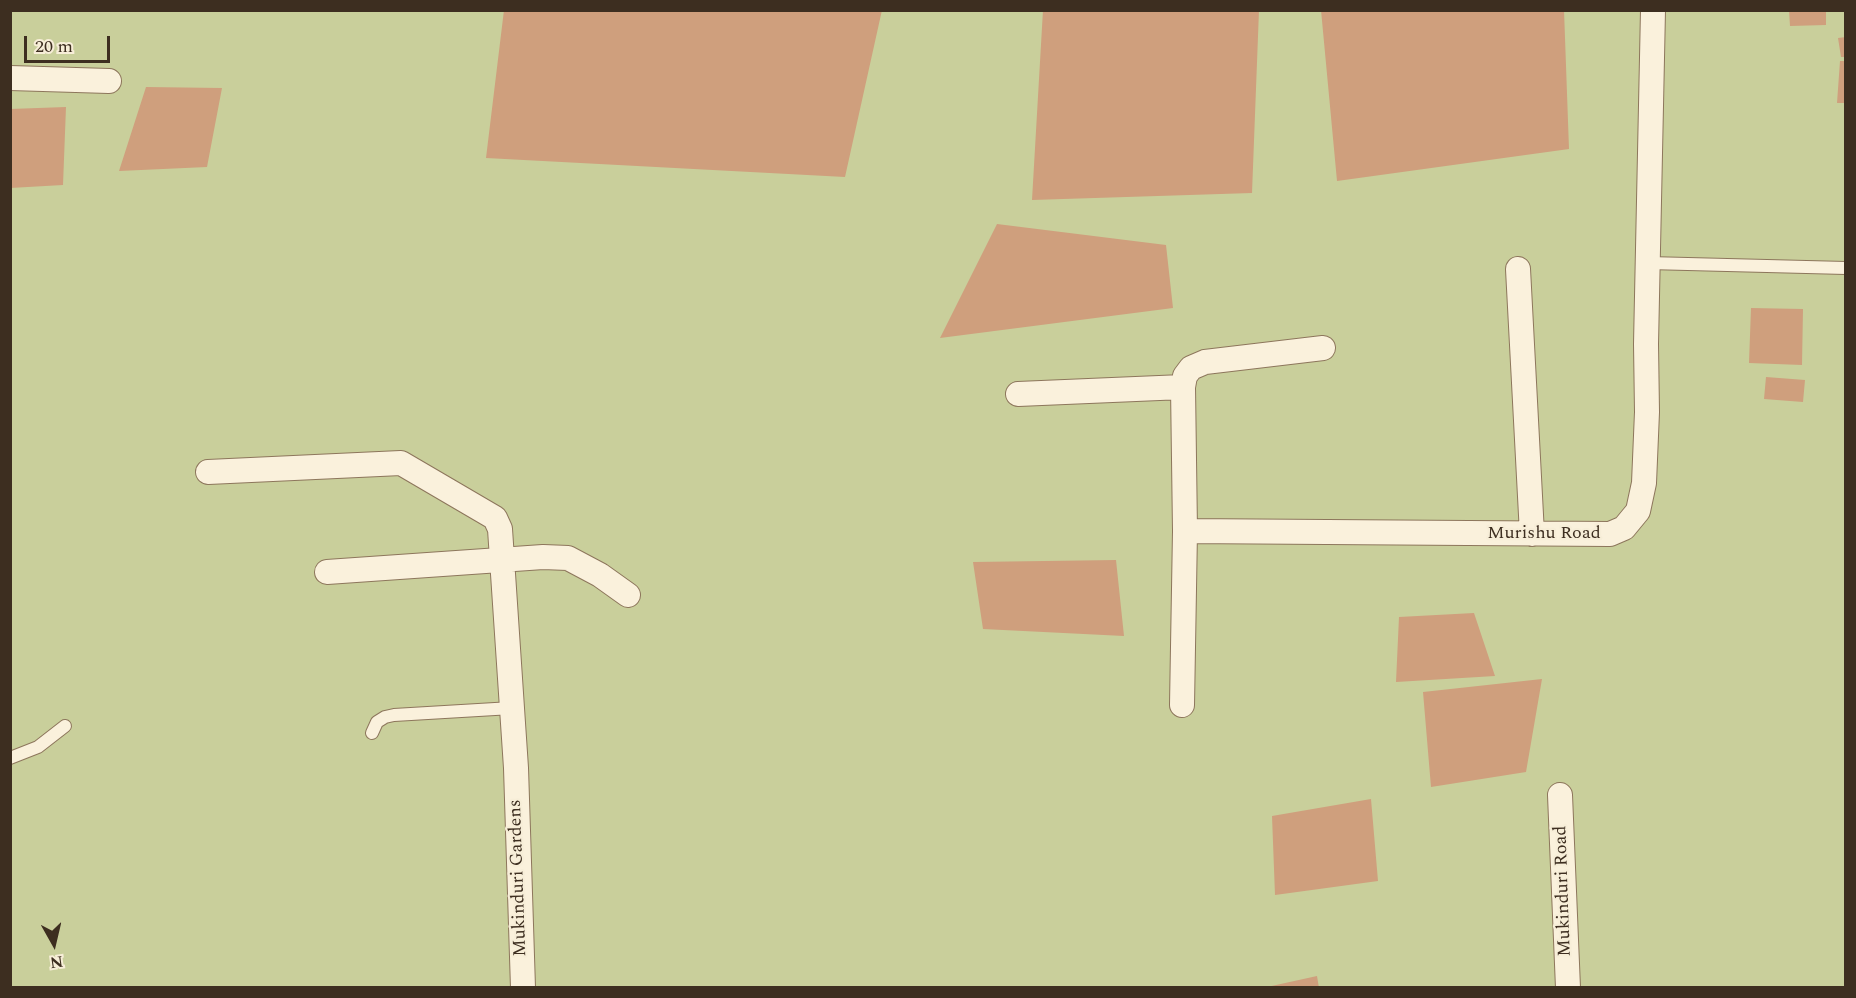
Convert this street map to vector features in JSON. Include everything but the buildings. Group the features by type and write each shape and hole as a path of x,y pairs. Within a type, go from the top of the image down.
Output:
{"street":[{"name":"Murishu Road","path":"1185,531 1610,534 1624,528 1638,511 1644,483 1653,10"},
{"path":"10,78 109,81"},
{"path":"1518,269 1532,534"},
{"path":"1182,705 1185,531 1183,387 1185,376 1191,368 1198,364 1323,348"},
{"path":"1018,394 1183,387"},
{"name":"Mukinduri Gardens","path":"208,472 401,463 495,518 500,529 503,561 516,768 523,987"},
{"path":"327,572 543,557 568,558 600,575 628,595"},
{"name":"Mukinduri Road","path":"1560,795 1568,987"}],"lane":[{"path":"1648,263 1845,268"},
{"path":"372,733 377,722 394,715 512,708"},
{"path":"10,758 38,747 65,726"}],"green space":[{"path":"11,11 1845,11 1845,987 11,987"}]}
